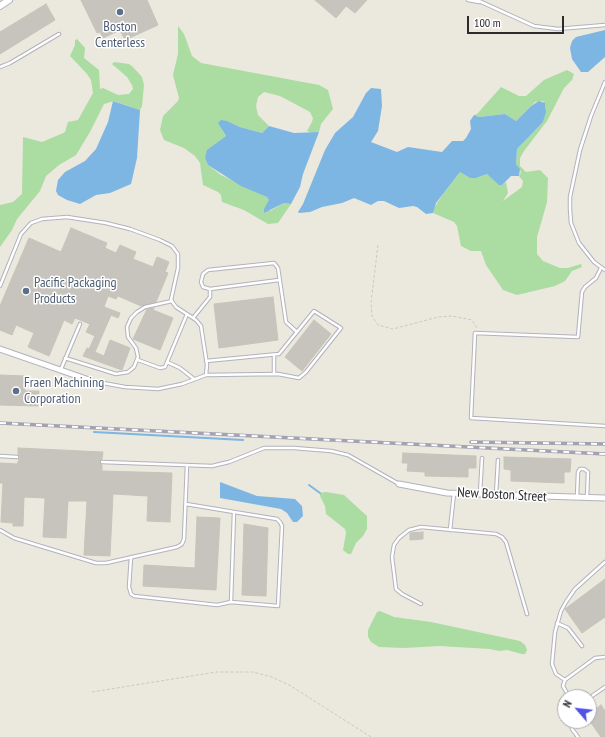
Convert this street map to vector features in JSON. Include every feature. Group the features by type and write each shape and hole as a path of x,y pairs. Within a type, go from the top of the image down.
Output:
{"street":[{"path":"0,6 9,0"},
{"path":"0,349 92,380"},
{"name":"New Boston Street","path":"399,484 430,491 480,495 605,498"}],"lane":[{"path":"468,0 485,4"},
{"path":"477,0 534,26 558,29 605,25"},
{"path":"0,67 10,63 59,34"},
{"path":"605,82 580,150 570,203 571,223 576,237 587,254 605,270"},
{"path":"0,286 19,239 26,227 42,219 67,217 130,229 172,246 178,254 179,260 171,296 172,302 176,307 193,318 201,326 206,361 206,376"},
{"path":"279,280 210,289 203,287 201,282 204,273 210,270 272,262 277,265 286,322 296,332"},
{"path":"601,268 596,278 585,287 582,292 578,338 475,333 471,418 605,426"},
{"path":"193,318 209,298 210,289"},
{"path":"65,358 120,375 132,370 138,360 136,348 128,336 128,327 131,318 145,307 172,302"},
{"path":"92,380 116,386 148,389 168,387 206,376 274,374 295,378 304,375 341,328 314,311 296,332 282,352 274,355 206,361"},
{"path":"138,360 161,368 165,367 186,314"},
{"path":"60,370 80,324"},
{"path":"274,355 274,374"},
{"path":"167,362 180,368 194,380"},
{"path":"102,462 218,465 267,448 331,451 354,458 399,484"},
{"path":"0,456 17,457"},
{"path":"480,495 482,458"},
{"path":"496,495 498,460"},
{"path":"0,530 14,538 92,562 106,563 177,546 182,544 184,539 187,465"},
{"path":"577,498 578,472 580,469 584,469 588,472 587,498"},
{"path":"450,530 454,493"},
{"path":"132,557 129,587 131,594 134,596 217,604 231,602 278,606 282,526 280,522 277,519 186,504"},
{"path":"231,602 234,512"},
{"path":"421,604 402,594 396,589 392,557 394,545 402,534 413,528 425,527 496,534 504,538 527,614"},
{"path":"565,680 558,676 552,667 557,623 563,606 570,596 582,581 605,562"},
{"path":"557,623 568,628 582,646"},
{"path":"565,689 563,686 565,680 595,658 605,657"}],"path":[{"path":"378,245 371,312 373,320 378,325 392,329 438,317 452,316 472,320 476,326 477,333"},
{"path":"92,692 216,672 253,672 272,677 291,686 371,737"}],"green space":[{"path":"178,26 184,34 192,56 201,63 319,85 328,90 333,109 321,124 319,132 312,133 307,131 313,118 310,112 280,96 264,92 258,97 256,106 258,115 269,126 262,133 240,127 227,121 222,130 226,136 213,146 205,158 208,165 221,175 267,197 270,200 268,203 270,211 284,203 291,204 278,223 268,224 244,210 222,202 221,195 218,192 203,185 200,163 195,156 184,148 164,140 160,130 163,116 178,101 179,98 173,75 178,54"},
{"path":"77,39 85,48 84,58 99,70 100,89 103,88 118,95 129,94 133,89 132,85 127,77 112,64 114,62 129,64 133,67 142,77 144,85 142,106 140,110 114,101 104,104 90,132 76,155 59,165 46,176 40,191 17,219 12,230 0,247 0,205 13,202 22,194 23,137 42,142 65,132 68,122 78,120 93,93 91,80 70,56 75,45 75,40"},
{"path":"567,70 574,74 572,80 564,88 547,121 524,151 520,158 520,166 526,172 540,170 548,178 547,202 537,237 537,254 543,261 560,268 568,268 581,264 582,267 572,271 565,281 555,286 517,295 503,290 486,265 481,251 471,251 461,246 457,226 454,222 433,213 434,208 460,172 470,178 476,178 487,174 502,185 506,182 508,193 503,201 522,187 523,181 519,176 521,172 516,164 517,149 543,122 546,107 543,101 535,102 516,121 505,114 479,117 474,115 477,114 501,87 519,96 526,96 544,80"},
{"path":"326,492 344,495 367,516 367,529 356,543 351,554 348,554 343,550 346,533 345,529 326,514 325,506 320,493"},
{"path":"380,611 394,617 431,622 520,641 525,645 527,650 525,654 522,654 507,650 499,651 490,649 439,646 404,648 379,647 371,642 368,637 368,630 377,612"}],"water":[{"path":"605,30 605,57 588,72 581,72 572,59 570,48 572,41 576,37"},
{"path":"371,88 381,89 382,106 378,131 371,142 397,152 408,147 442,152 452,141 463,141 466,138 471,129 470,121 474,115 479,117 505,114 516,121 531,106 539,101 545,103 546,112 543,122 517,149 516,164 520,169 519,176 511,176 502,185 499,185 487,174 476,178 470,178 460,172 436,203 433,213 426,214 417,207 413,206 399,208 384,201 378,201 371,205 354,198 310,212 299,213 298,212 303,204 325,150 335,133 353,117 366,93"},
{"path":"113,101 140,110 137,158 131,184 110,193 96,195 80,204 67,200 58,195 56,191 58,180 65,172 85,161 96,149 108,122"},
{"path":"221,120 262,133 269,126 294,133 319,132 303,174 300,187 291,204 284,203 264,213 264,209 269,200 267,197 241,186 208,165 205,158 207,150 226,136 218,123"},
{"path":"220,482 257,496 295,499 302,506 303,516 297,522 293,522 287,513 281,509 220,498"}],"building":[{"name":"Boston Centerless","path":"81,0 147,0 158,25 125,40 120,30 103,38 100,32 97,33"},
{"path":"315,0 367,0 355,13 346,6 336,18"},
{"path":"46,4 55,20 0,54 0,32"},
{"path":"71,228 107,243 105,248 116,253 120,245 136,252 133,259 153,267 157,257 169,262 165,272 168,273 156,302 141,306 118,296 116,299 108,296 104,307 120,313 118,318 111,315 95,352 104,356 110,340 130,348 122,370 83,356 87,348 89,349 95,336 86,332 90,324 75,318 72,324 64,320 49,356 28,347 34,333 16,325 12,335 0,330 0,306 29,238 61,252"},
{"path":"273,297 278,340 219,348 214,304"},
{"path":"154,308 153,310 173,318 160,350 133,339 147,309"},
{"path":"314,320 331,334 302,371 285,357"},
{"name":"Fraen Machining Corporation","path":"0,375 25,376 25,391 39,391 38,406 0,405"},
{"path":"18,448 103,452 102,459 99,462 102,465 102,471 172,473 170,522 147,521 148,496 113,494 110,556 84,555 87,501 68,501 66,538 43,537 45,498 24,497 23,526 13,526 13,523 1,522 3,483 0,483 0,463 17,464 20,457 18,454"},
{"path":"403,453 476,456 476,468 468,468 468,477 425,476 425,472 407,471 408,463 402,463"},
{"path":"504,457 571,459 570,472 564,472 564,483 511,481 511,470 504,469"},
{"path":"197,517 220,518 216,590 143,586 144,565 195,568"},
{"path":"244,524 268,528 266,596 242,595"},
{"path":"423,532 423,539 410,540 410,533"},
{"path":"605,579 605,617 582,633 565,609"},
{"path":"601,705 605,711 605,737 601,737 595,729 597,729 597,708"}],"waterway":[{"path":"94,432 243,440"},
{"path":"309,485 320,493"}],"railway":[{"path":"0,423 605,454"},
{"path":"471,442 605,444"}],"place":[{"name":"Boston Centerless","path":"120,12"},
{"name":"Pacific Packaging Products","path":"26,291"},
{"name":"Fraen Machining Corporation","path":"16,391"}]}
